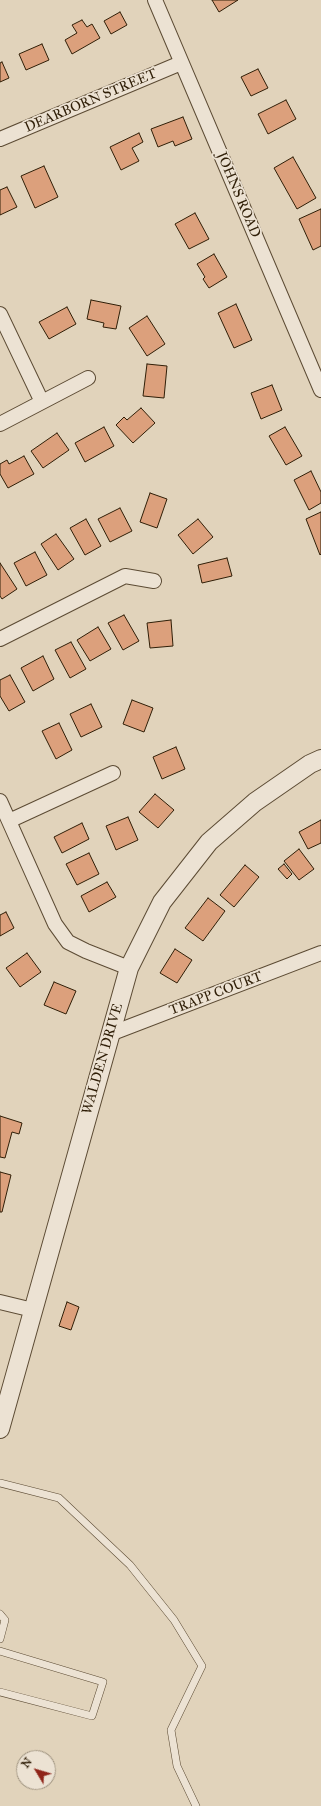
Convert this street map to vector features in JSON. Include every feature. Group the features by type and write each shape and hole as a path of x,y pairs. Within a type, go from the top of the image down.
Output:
{"street":[{"name":"JOHNS ROAD","path":"156,0 181,63 321,390"},
{"name":"DEARBORN STREET","path":"0,139 181,63"},
{"path":"0,314 42,402"},
{"path":"0,424 88,378"},
{"path":"0,639 125,576 154,581"},
{"name":"WALDEN DRIVE","path":"0,1429 129,968 162,902 209,842 255,802 310,764 321,759"},
{"path":"9,821 113,773"},
{"path":"0,801 55,924 68,942 86,951 129,968"},
{"name":"TRAPP COURT","path":"110,1034 321,953"},
{"path":"0,1302 33,1310"}],"lane":[{"path":"0,1483 59,1498 130,1565 174,1620 202,1666 171,1730 177,1766 196,1806"},
{"path":"0,1614 5,1620 0,1639"},
{"path":"0,1651 103,1682 92,1716 0,1692"}],"building":[{"path":"212,0 238,0 219,12"},
{"path":"120,12 127,25 111,34 104,21"},
{"path":"82,20 87,27 92,24 100,38 72,54 65,40 77,33 72,25"},
{"path":"42,44 49,60 26,70 19,54"},
{"path":"2,62 9,78 0,82 0,63"},
{"path":"258,69 268,88 251,96 241,77"},
{"path":"286,100 296,119 268,134 258,114"},
{"path":"183,117 192,139 175,146 173,141 158,147 151,129"},
{"path":"139,133 143,142 132,148 139,161 121,170 110,147"},
{"path":"293,157 316,198 297,209 274,168"},
{"path":"44,166 58,197 35,208 21,176"},
{"path":"7,187 17,207 0,215 0,190"},
{"path":"321,209 321,246 313,250 299,219"},
{"path":"195,213 209,239 189,249 175,224"},
{"path":"214,254 227,277 209,288 203,279 205,277 197,264"},
{"path":"91,300 121,306 116,329 103,327 104,323 87,319"},
{"path":"236,304 252,340 234,348 218,313"},
{"path":"67,307 76,324 49,339 39,322"},
{"path":"147,316 165,344 147,356 129,328"},
{"path":"147,364 167,366 164,398 143,396"},
{"path":"272,385 282,410 261,419 251,393"},
{"path":"141,408 155,423 133,443 116,425 124,417 127,420"},
{"path":"104,427 114,446 85,462 75,443"},
{"path":"285,427 302,456 286,465 269,436"},
{"path":"57,433 69,450 43,468 31,451"},
{"path":"24,456 34,474 8,488 0,474 0,464 7,460 9,464"},
{"path":"311,471 321,492 321,503 309,510 294,480"},
{"path":"150,493 167,499 157,528 140,522"},
{"path":"120,508 132,531 110,542 98,519"},
{"path":"321,512 321,554 320,555 306,519"},
{"path":"86,519 101,546 85,555 70,528"},
{"path":"198,519 213,537 193,554 178,535"},
{"path":"56,534 74,559 58,570 41,544"},
{"path":"35,552 47,575 26,586 14,563"},
{"path":"227,558 232,576 202,583 198,565"},
{"path":"0,563 17,589 2,599 0,596"},
{"path":"124,615 139,641 123,650 108,623"},
{"path":"171,620 173,646 150,648 147,623"},
{"path":"98,627 111,649 90,661 77,640"},
{"path":"71,642 86,669 70,678 55,650"},
{"path":"43,656 54,679 33,691 21,668"},
{"path":"10,675 25,702 9,711 0,696 0,680"},
{"path":"132,700 153,708 144,732 123,724"},
{"path":"91,704 102,727 81,737 70,714"},
{"path":"59,723 72,750 56,759 42,731"},
{"path":"176,747 185,769 162,779 153,757"},
{"path":"155,794 174,810 158,828 139,812"},
{"path":"128,817 138,840 116,850 106,826"},
{"path":"321,820 321,843 308,849 299,832"},
{"path":"82,823 89,839 62,853 54,837"},
{"path":"299,849 314,869 299,880 284,861"},
{"path":"89,853 99,874 77,885 66,864"},
{"path":"284,864 292,874 287,879 278,869"},
{"path":"245,865 259,877 234,907 220,895"},
{"path":"107,882 116,897 89,912 81,896"},
{"path":"208,898 225,911 203,941 185,928"},
{"path":"6,912 14,928 0,936 0,915"},
{"path":"175,949 192,960 177,983 160,973"},
{"path":"27,953 41,972 20,987 6,968"},
{"path":"54,982 76,991 66,1014 44,1005"},
{"path":"0,1116 22,1123 19,1134 12,1132 5,1158 0,1157"},
{"path":"0,1172 11,1175 2,1212 0,1212"},
{"path":"67,1302 79,1307 71,1330 59,1326"}]}
